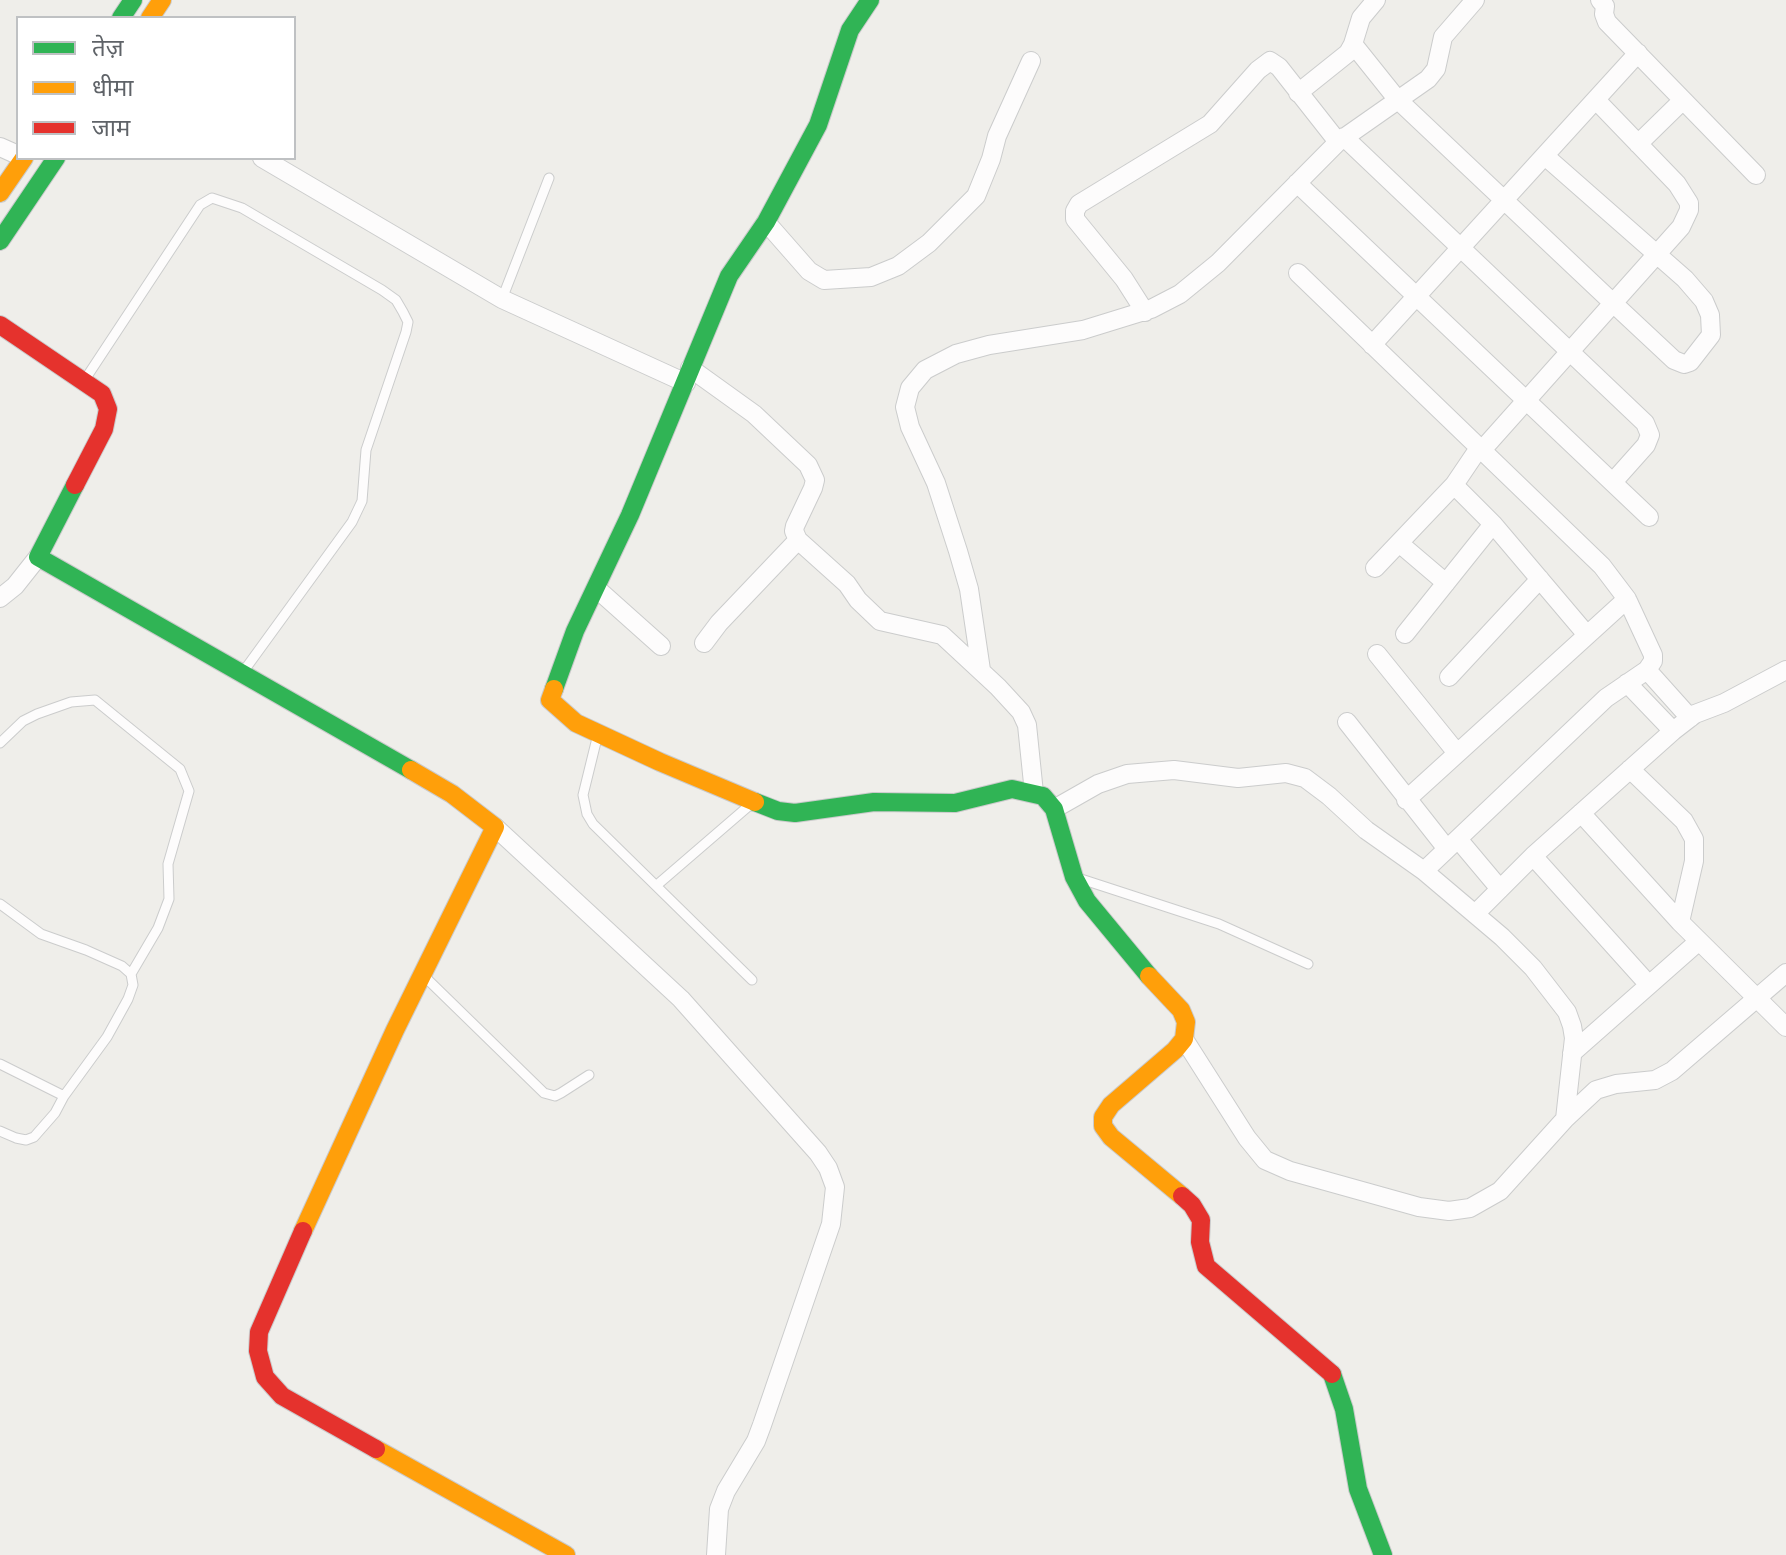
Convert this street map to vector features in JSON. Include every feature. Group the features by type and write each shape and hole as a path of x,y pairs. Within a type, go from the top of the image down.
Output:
{"street":[{"path":"870,0 850,30 818,125 766,222 729,276 630,515 575,631 550,700 576,723 778,811 795,813 874,802 955,803 1012,789 1043,796 1054,809 1074,877 1087,901 1128,953 1181,1010 1186,1022 1184,1039 1111,1105 1103,1117 1103,1126 1111,1137 1192,1205 1201,1220 1201,1255 1206,1266 1332,1374 1344,1409 1358,1489 1383,1555"},
{"path":"1298,93 1341,60 1353,44 1361,18 1376,0"},
{"path":"981,670 969,589 958,551 936,483 910,427 905,407 910,388 925,370 956,354 989,345 1083,330 1145,312 1180,294 1218,263 1341,140 1433,74 1443,37 1475,0"},
{"path":"1606,2 1604,14 1607,22 1756,175"},
{"path":"1353,44 1397,99 1613,303 1680,363 1696,358 1711,335 1710,315 1695,289 1545,156"},
{"path":"1372,345 1638,53"},
{"path":"766,222 809,271 824,280 871,277 898,266 929,243 976,196 997,136 1031,61"},
{"path":"1145,312 1115,267 1075,219 1075,211 1079,204 1210,124 1258,70 1270,61 1276,63 1298,93 1341,140 1462,247 1649,429 1646,445 1613,482"},
{"path":"1375,568 1454,485 1480,449 1681,227 1689,203 1677,184 1596,100"},
{"path":"1638,144 1683,100"},
{"path":"0,193 23,160"},
{"path":"0,241 55,160"},
{"path":"265,160 502,299 688,376 754,414 812,472 813,488 795,526 798,540 847,584 858,600 880,621 942,635 1021,712 1031,747 1034,793"},
{"path":"1297,183 1649,517"},
{"path":"1298,273 1602,566 1627,599 1653,655 1647,670 1606,698 1424,871"},
{"path":"0,325 102,394 108,409 104,429 38,557 15,586 0,598"},
{"path":"1454,485 1493,524 1587,635"},
{"path":"1405,634 1493,524"},
{"path":"704,643 719,623 798,540"},
{"path":"1399,543 1446,583"},
{"path":"38,557 452,794 495,827 681,999 818,1153 835,1187 831,1224 756,1441 726,1491 719,1509 716,1555"},
{"path":"1449,677 1540,579"},
{"path":"596,588 661,646"},
{"path":"1406,800 1627,599"},
{"path":"1377,654 1457,753"},
{"path":"1647,670 1692,716"},
{"path":"1475,914 1533,856 1692,716 1786,670"},
{"path":"1627,683 1673,731"},
{"path":"1347,722 1406,800 1500,889"},
{"path":"1630,769 1684,821 1694,839 1694,861 1680,922"},
{"path":"1054,809 1098,784 1127,774 1174,770 1238,778 1286,773 1305,778 1366,830 1424,871 1475,914 1533,968 1567,1012 1574,1038 1565,1119"},
{"path":"1581,813 1680,922 1786,1027"},
{"path":"495,827 422,974 265,1314 259,1332 258,1351 265,1377 282,1396 566,1555"},
{"path":"1533,856 1649,985"},
{"path":"1572,1053 1699,941"},
{"path":"1184,1039 1247,1138 1265,1160 1290,1171 1419,1207 1449,1211 1470,1208 1500,1191 1581,1102 1606,1086 1643,1083 1664,1077 1786,973"}],"lane":[{"path":"502,299 549,178"},
{"path":"83,381 200,205 212,198 242,208 382,290 396,300 403,312 408,322 406,332 366,450 362,501 352,522 243,672"},
{"path":"0,743 23,721 37,714 71,702 95,700 180,769 189,791 168,864 169,899 158,928 131,974"},
{"path":"599,733 583,795 587,814 593,824 752,980"},
{"path":"657,885 753,802"},
{"path":"1074,877 1219,924 1308,964"},
{"path":"0,904 41,934 122,966 131,974 133,985 107,1037 55,1113 34,1137 26,1140 0,1131"},
{"path":"422,974 544,1093 555,1096 589,1075"},
{"path":"0,1064 64,1096"}],"traffic: fast":[{"path":"122,16 133,0"},
{"path":"554,689 575,631 630,515 729,276 766,222 818,125 850,30 870,0"},
{"path":"0,241 55,160"},
{"path":"75,485 38,557 411,770"},
{"path":"755,802 778,811 795,813 874,802 955,803 1012,789 1043,796 1054,809 1074,877 1087,901 1149,976"},
{"path":"1332,1374 1344,1409 1358,1489 1383,1555"}],"traffic: slow":[{"path":"151,16 162,0"},
{"path":"0,193 23,160"},
{"path":"554,689 550,700 576,723 755,802"},
{"path":"303,1231 395,1030 495,827 452,794 411,770"},
{"path":"1149,976 1181,1010 1186,1022 1184,1039 1111,1105 1103,1117 1103,1126 1111,1137 1182,1196"},
{"path":"376,1449 566,1555"}],"traffic: jam":[{"path":"0,325 102,394 108,409 104,429 75,485"},
{"path":"1182,1196 1201,1220 1200,1242 1206,1266 1332,1374"},
{"path":"303,1231 259,1332 258,1351 265,1377 282,1396 376,1449"}]}
